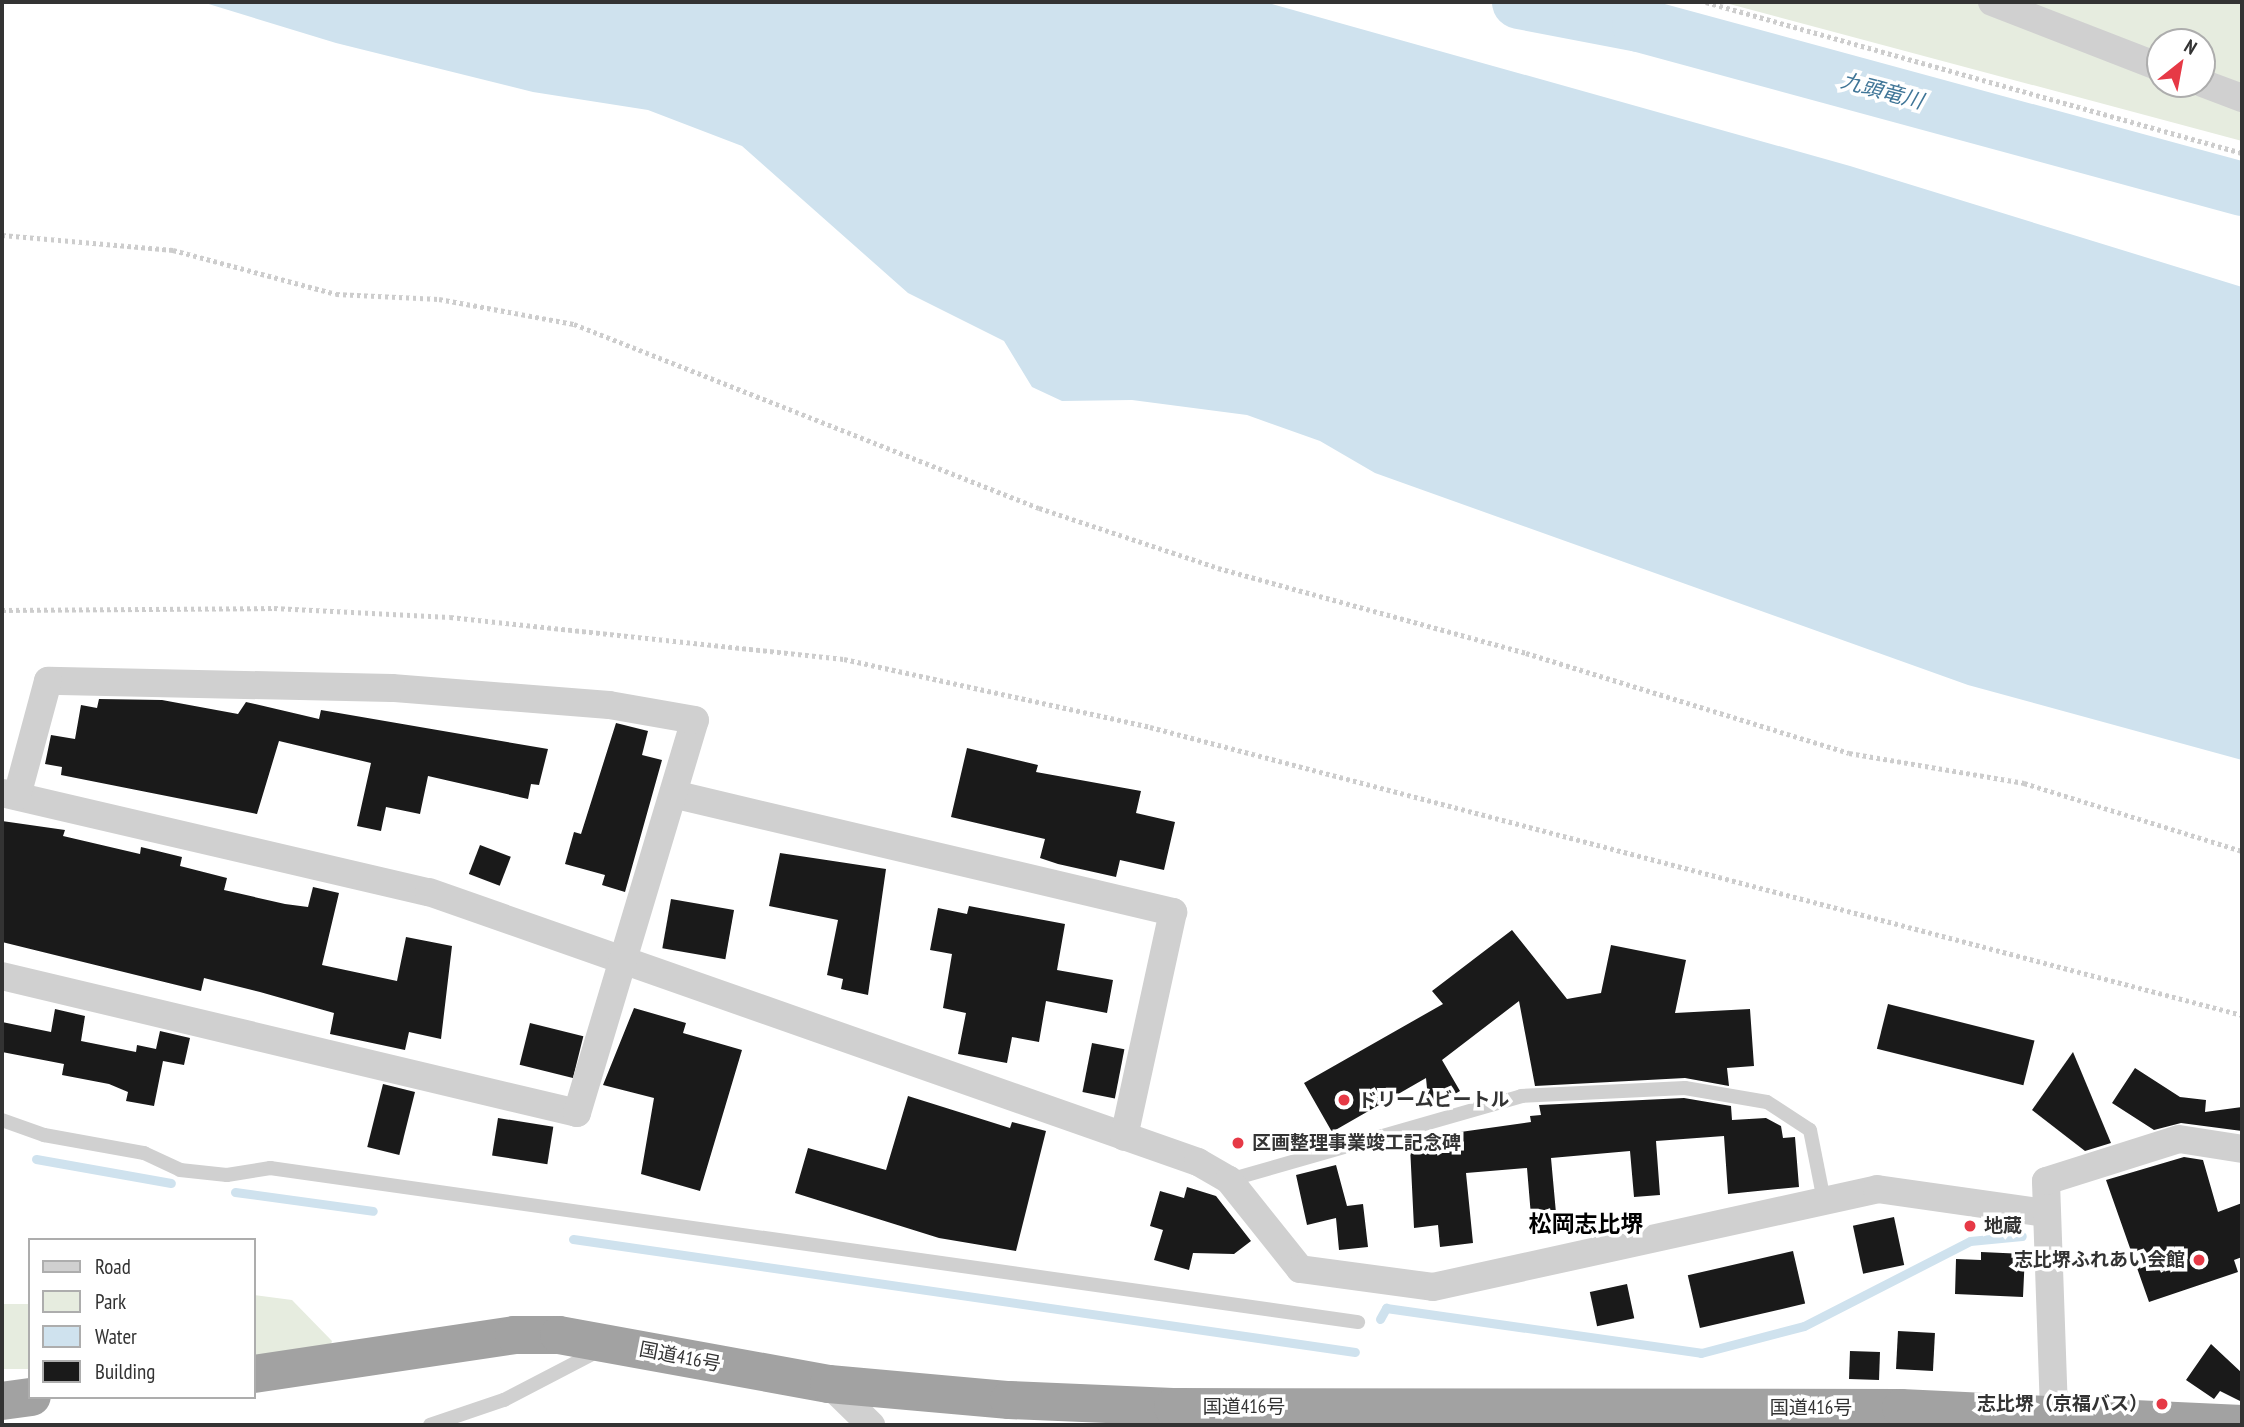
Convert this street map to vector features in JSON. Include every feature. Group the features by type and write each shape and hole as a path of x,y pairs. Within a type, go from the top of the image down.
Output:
{"highway":[{"name":"国道416号","path":"256,1374 514,1335 611,1344 829,1384 1173,1407 1990,1418 2054,1411 2242,1424"},
{"path":"2,1401 28,1398"}],"street":[{"path":"1992,2 2146,62"},
{"path":"2216,88 2242,98"},
{"path":"2,976 577,1113 625,962 677,795 695,720 609,705 392,688 48,681 10,795 429,892 625,962 1124,1137 1229,1180 1300,1269 1433,1287 1877,1189 2045,1213"},
{"path":"677,795 1173,912 1124,1137"},
{"path":"2054,1411 2045,1213 2046,1181 2179,1139 2242,1149"},
{"path":"829,1384 871,1425"}],"lane":[{"path":"1229,1180 1521,1096 1685,1088 1767,1102 1810,1130 1824,1201"},
{"path":"2,1120 44,1135 144,1153 180,1170 227,1175 270,1167 1358,1322"},
{"path":"430,1425 504,1400 611,1344"}],"path":[{"path":"1706,2 2242,153"},
{"path":"2,235 173,250 336,294 439,299 574,324 1039,508 1218,568 1526,653 1849,753 2024,783 2242,851"},
{"path":"2,610 274,608 423,616 656,635 844,659 1150,727 2242,1015"}],"green space":[{"path":"1722,2 2242,2 2242,141"},
{"path":"256,1295 292,1300 332,1341 326,1359 256,1363"},
{"path":"2,1304 28,1304 28,1369 2,1369"}],"water":[{"path":"202,2 1265,2 1850,166 2242,287 2242,760 1968,685 1375,473 1320,441 1247,415 1132,400 1062,401 1032,387 1004,341 908,293 742,146 648,110 533,92 336,43"}],"building":[{"path":"99,699 162,700 238,714 246,702 319,719 321,710 548,749 539,785 531,784 528,799 428,776 420,814 386,807 381,831 357,826 371,763 279,741 257,814 61,775 62,767 45,764 51,735 75,739 81,705 97,708"},
{"path":"616,723 648,731 642,755 662,760 625,892 602,885 605,875 565,864 574,832 581,834"},
{"path":"967,748 1038,765 1036,772 1141,791 1136,813 1175,822 1164,870 1120,860 1116,877 1058,864 1040,858 1045,839 951,817"},
{"path":"2,821 65,830 63,836 140,854 141,847 182,857 180,866 227,878 224,890 285,904 308,907 313,887 339,893 322,965 397,981 406,937 452,946 441,1039 409,1032 405,1050 330,1034 334,1013 260,992 204,978 201,991 2,942"},
{"path":"480,845 511,857 500,886 469,874"},
{"path":"780,853 886,869 868,995 841,989 843,979 827,975 838,920 769,906"},
{"path":"671,899 734,910 725,959 662,948"},
{"path":"969,906 1065,924 1057,970 1113,980 1107,1013 1046,1001 1039,1042 1012,1037 1007,1063 958,1054 966,1013 943,1008 952,954 930,950 938,908 967,914"},
{"path":"1512,930 1567,999 1601,993 1611,945 1686,960 1675,1013 1750,1009 1754,1066 1727,1068 1729,1086 1685,1078 1535,1086 1519,1001 1442,1060 1460,1091 1429,1109 1426,1078 1332,1132 1304,1083 1443,1004 1432,991"},
{"path":"1888,1004 2035,1041 2023,1085 1877,1049"},
{"path":"634,1008 686,1023 683,1033 742,1050 700,1191 641,1174 654,1098 603,1085"},
{"path":"55,1009 85,1016 81,1041 136,1052 137,1045 156,1049 160,1031 190,1038 184,1065 163,1061 154,1106 126,1101 128,1092 109,1084 62,1075 64,1064 2,1052 2,1022 51,1032"},
{"path":"530,1023 583,1036 573,1078 520,1065"},
{"path":"1092,1043 1124,1049 1115,1098 1082,1092"},
{"path":"2073,1052 2111,1143 2085,1151 2032,1110"},
{"path":"2135,1068 2180,1097 2206,1100 2205,1112 2242,1107 2242,1131 2181,1123 2154,1130 2112,1103"},
{"path":"383,1084 415,1092 399,1155 367,1147"},
{"path":"908,1096 1010,1128 1012,1122 1046,1131 1016,1251 939,1238 795,1193 808,1148 886,1170"},
{"path":"1684,1098 1731,1106 1732,1120 1766,1118 1781,1126 1783,1138 1795,1137 1799,1187 1728,1194 1724,1136 1656,1141 1660,1195 1634,1197 1630,1151 1551,1158 1556,1213 1531,1216 1527,1168 1466,1173 1473,1243 1440,1247 1438,1225 1414,1228 1410,1146 1433,1144 1432,1136 1531,1122 1530,1116 1541,1115 1539,1105"},
{"path":"498,1118 553,1127 547,1164 492,1156"},
{"path":"2184,1157 2203,1160 2218,1212 2242,1203 2242,1257 2234,1260 2238,1272 2149,1302 2106,1180"},
{"path":"1336,1165 1347,1206 1363,1204 1368,1247 1339,1250 1336,1218 1307,1225 1296,1175"},
{"path":"1187,1187 1216,1196 1251,1241 1234,1254 1193,1253 1189,1270 1154,1260 1163,1230 1150,1226 1160,1191 1184,1198"},
{"path":"1894,1217 1904,1265 1863,1274 1853,1226"},
{"path":"1793,1251 1805,1304 1700,1328 1688,1275"},
{"path":"1981,1252 2025,1254 2023,1297 1955,1294 1956,1259 1981,1260"},
{"path":"1627,1284 1634,1318 1597,1326 1590,1292"},
{"path":"1898,1331 1935,1333 1933,1371 1896,1369"},
{"path":"2211,1344 2242,1373 2242,1402 2220,1391 2214,1399 2186,1380"},
{"path":"1850,1351 1880,1352 1879,1380 1849,1379"}],"waterway":[{"name":"九頭竜川","path":"1519,2 1639,25 2242,189"},
{"path":"36,1159 171,1183"},
{"path":"235,1192 373,1211"},
{"path":"1380,1319 1386,1308 1701,1353 1804,1326 1970,1241 2022,1236"},
{"path":"573,1239 1355,1352"}],"place":[{"name":"ドリームビートル","path":"1344,1100"},
{"name":"区画整理事業竣工記念碑","path":"1238,1143"},
{"name":"地蔵","path":"1970,1226"},
{"name":"志比堺ふれあい会館","path":"2199,1260"},
{"name":"志比堺（京福バス）","path":"2162,1404"}],"district":[{"name":"松岡志比堺","path":"1586,1224"}]}
